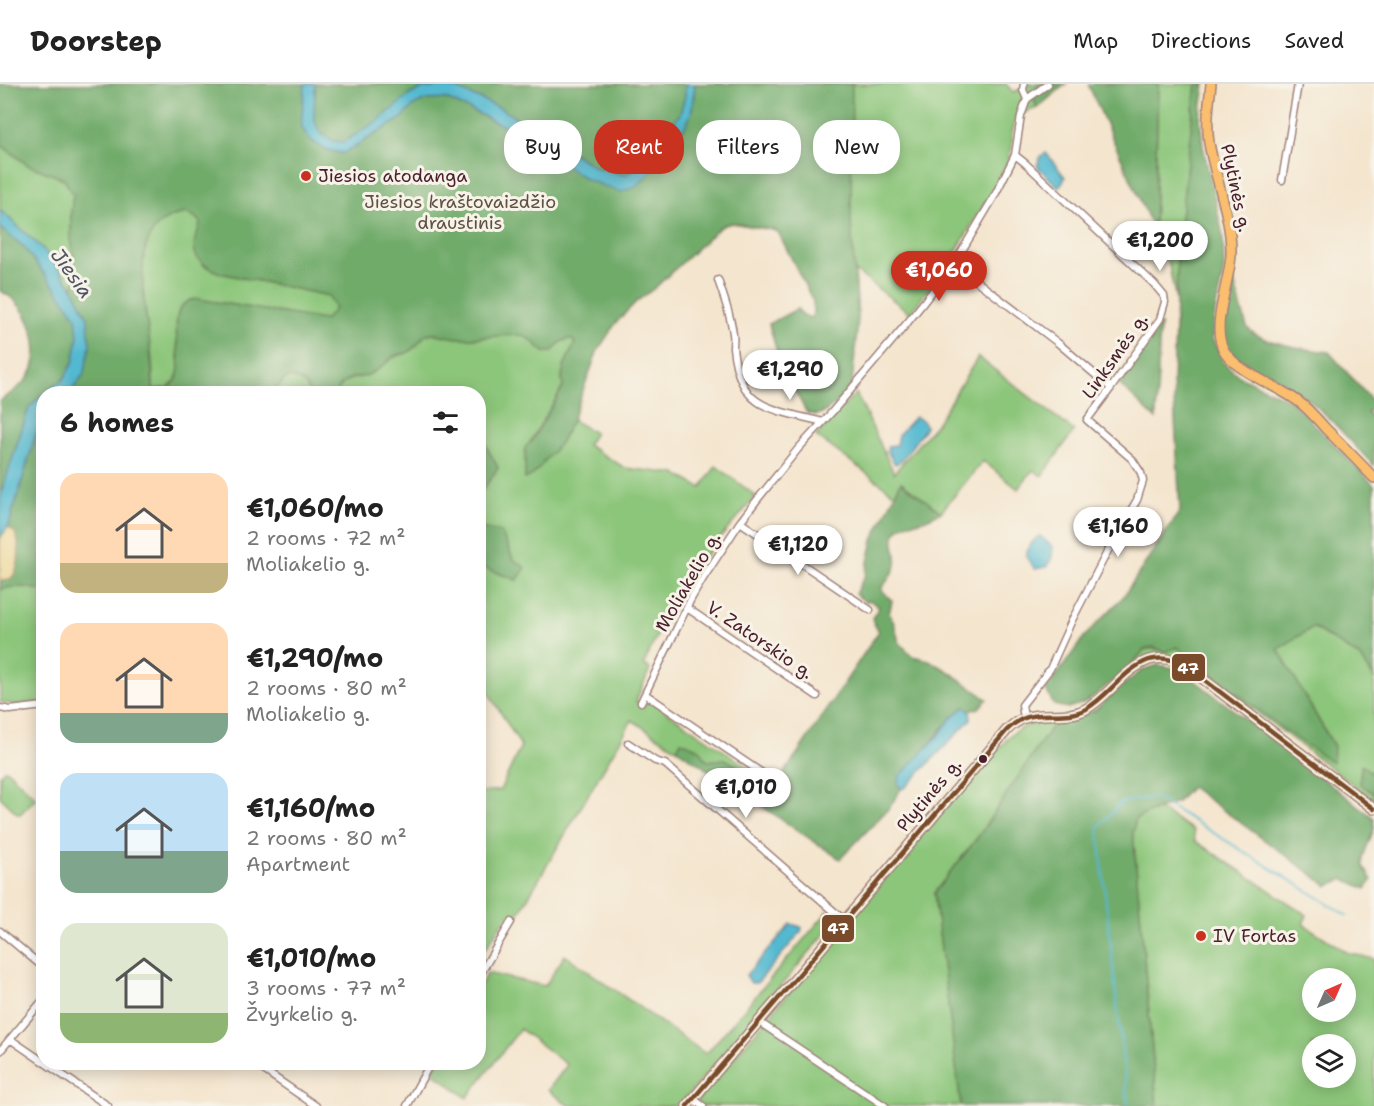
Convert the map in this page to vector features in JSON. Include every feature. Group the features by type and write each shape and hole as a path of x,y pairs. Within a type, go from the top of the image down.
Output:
{"main road":[{"name":"Plytinės g.","path":"1211,84 1207,117 1209,144 1232,240 1219,335 1223,349 1241,368 1290,395 1304,406 1374,478"},
{"path":"1024,718 1080,711 1095,703 1130,672 1147,661 1170,659 1186,666 1374,809"},
{"name":"Plytinės g.","path":"690,1102 999,739 1024,718"}],"street":[{"name":"Moliakelio g.","path":"641,702 704,577 740,522 954,264 994,197 1015,155 1021,116 1027,99 1023,90 1024,84"},
{"path":"1027,99 1048,84"},
{"path":"1282,180 1298,84"},
{"name":"Linksmės g.","path":"1015,155 1154,284 1164,296 1165,302 1160,318 1087,420 1132,459 1142,473 1143,481 1137,500 1114,537 1050,669 1022,705 1024,718"},
{"path":"954,264 1058,343 1112,388"},
{"path":"718,280 733,334 736,364 742,383 749,394 767,407 823,422"},
{"path":"740,522 870,610"},
{"name":"V. Zatorskio g.","path":"687,608 817,696"},
{"path":"645,694 768,777"},
{"path":"0,708 10,710 36,707"},
{"path":"628,743 665,765 844,920"},
{"path":"486,964 511,922"},
{"path":"0,931 36,961"},
{"path":"0,1051 36,1008"},
{"path":"759,1022 885,1106"},
{"path":"10,1039 36,1057"},
{"path":"55,1070 108,1106"},
{"path":"264,1070 316,1106"},
{"path":"407,1106 427,1070"},
{"path":"690,1102 703,1106"}],"green space":[{"name":"Jiesios kraštovaizdžio draustinis","path":"0,84 305,84 302,127 305,133 319,146 344,153 402,118 413,106 426,100 446,99 504,126 504,174 578,174 586,179 635,187 648,174 684,174 684,128 692,109 695,84 852,84 852,120 813,120 813,174 851,174 851,221 858,319 852,385 836,404 826,411 817,415 807,413 781,365 769,324 797,309 809,318 813,316 813,301 778,232 733,223 727,224 720,227 656,287 636,302 616,323 598,350 572,420 560,443 533,475 525,479 525,447 531,442 563,387 562,376 565,364 575,343 572,339 563,341 552,352 544,352 522,335 456,338 432,333 425,335 407,353 396,355 377,370 366,376 351,378 340,386 306,386 292,377 284,380 278,386 170,386 176,380 179,369 176,325 178,313 185,303 198,299 324,320 335,308 329,296 220,273 203,264 194,250 200,222 187,213 168,218 155,229 147,244 143,262 144,302 153,386 75,386 84,374 88,318 73,288 76,278 71,238 73,194 64,179 28,165 1,145"},
{"path":"315,84 685,84 685,96 680,114 675,120 594,120 594,166 582,159 582,120 519,120 500,108 457,89 422,89 411,94 379,120 343,142 333,141 320,133 314,119"},
{"path":"689,84 1006,84 1013,92 1029,84 1044,84 1032,92 1037,108 1017,115 1008,162 990,195 949,263 910,313 855,271 858,319 826,411 817,415 807,413 781,365 769,324 797,309 809,318 813,316 813,301 778,232 733,223 720,227 709,174 801,174 801,120 697,120"},
{"path":"1053,84 1066,84 1037,108 1033,97"},
{"path":"1088,84 1158,84 1154,231"},
{"path":"1158,84 1196,84 1178,244 1176,301 1169,265 1154,232"},
{"path":"1196,84 1205,84 1200,117 1203,146 1223,236 1224,269 1212,338 1224,363 1239,376 1289,400 1374,485 1374,678 1361,658 1313,627 1278,649 1334,747 1333,763 1283,729 1177,647 1166,652 1153,647 1144,650 1129,668 1084,703 1068,708 1054,705 1046,690 1084,637 1123,597 1180,511 1173,382 1178,244"},
{"path":"0,141 1,145 28,165 64,179 73,194 71,238 76,278 73,288 44,250 0,210"},
{"path":"188,213 200,222 200,230 196,237 203,265 220,273 329,296 335,308 324,320 198,299 189,300 176,330 179,371 175,381 170,386 153,386 143,280 145,249 152,231 176,215"},
{"path":"0,228 23,246 66,302 76,317 78,337 74,360 64,379 54,386 36,386 36,401 29,408 0,497 0,401 19,387 31,373 35,346 30,324 24,313 9,296 0,291"},
{"path":"1233,279 1247,327 1253,333 1285,345 1329,352 1374,403 1374,407 1367,412 1374,419 1374,466 1312,402 1288,385 1246,365 1232,354 1224,338 1223,321"},
{"path":"1160,324 1156,419 1119,384"},
{"path":"432,333 480,338 522,335 544,352 561,341 572,339 575,343 565,364 562,376 563,387 530,442 560,443 572,420 595,433 587,445 625,468 676,474 701,488 716,466 756,496 705,556 658,633 644,664 650,669 636,701 643,705 651,701 758,774 756,776 725,759 707,761 682,741 677,749 632,720 515,920 508,915 486,948 486,792 500,790 521,746 486,688 486,569 517,580 513,559 501,532 486,529 486,485 498,468 486,446 486,386 342,386 346,381 371,373 393,358 411,350 425,335"},
{"path":"978,357 1074,431 1042,476 1033,470 1018,489 983,461 941,512 901,482 895,494 816,436 856,393 894,473 936,424"},
{"path":"292,377 306,386 278,386 284,380"},
{"path":"36,434 36,589 22,587 0,589 0,581 9,579 15,534 8,527"},
{"path":"486,446 498,468 486,485"},
{"path":"901,482 941,512 906,524 895,533 896,565 881,589 892,601 889,614 899,642 912,656 929,660 987,699 979,708 970,711 964,707 951,718 898,783 901,789 889,808 840,859 677,749 681,741 700,749 707,761 725,759 767,784 774,774 781,778 879,631 872,618 879,607 855,594 865,575 873,540"},
{"path":"486,529 501,532 513,559 526,568 517,580 486,569"},
{"path":"36,588 36,703 15,705 0,702 0,589"},
{"path":"1313,627 1361,658 1374,678 1374,774 1361,766 1360,783 1374,794 1374,800 1192,664 1160,655 1129,668 1141,653 1148,649 1166,652 1177,647 1334,746 1277,649"},
{"path":"1158,665 1174,668 1193,679 1374,818 1374,829 1363,857 1363,866 1372,880 1366,889 1344,879 1328,886 1191,787 1177,802 1136,819 1133,832 1157,1106 961,1106 934,893 978,837 1056,720 1079,717 1095,710 1143,670"},
{"path":"1038,720 1056,720 978,837 934,893 961,1106 693,1106 974,774 1016,731"},
{"path":"1361,765 1374,774 1374,794 1360,784"},
{"path":"7,770 34,796 35,799 20,814 0,797 0,775"},
{"path":"1159,809 1193,830 1195,841 1307,915 1303,924 1348,953 1374,959 1374,1106 1157,1106 1133,832 1136,819"},
{"path":"828,911 834,917 835,922 679,1106 569,1106 548,1090 567,1065 520,1029 467,1098 432,1071 486,1070 487,973 545,986 565,955 706,1054"}],"sand":[{"path":"8,527 17,537 18,561 12,577 0,581 0,538"}],"water":[{"path":"305,84 315,84 314,119 320,133 333,141 343,142 357,134 379,120 411,94 422,89 439,87 457,89 500,108 519,120 504,120 504,126 446,99 426,100 413,106 402,118 344,153 319,146 309,138 302,127"},
{"path":"685,84 695,84 691,114 684,128 684,120 675,120 680,114 685,96"},
{"path":"1046,153 1065,177 1058,187 1037,166 1040,157"},
{"path":"582,159 594,166 594,174 648,174 635,187 620,192 578,174 582,174"},
{"path":"0,210 44,250 73,288 88,318 90,347 84,374 75,386 54,386 64,379 74,360 78,337 76,317 23,246 0,228"},
{"path":"36,401 36,434 8,527 0,538 0,497 29,408"},
{"path":"915,417 922,420 926,427 901,461 895,464 887,451 888,446 896,445 898,435"},
{"path":"1040,536 1053,547 1052,558 1046,567 1035,569 1026,557 1030,545"},
{"path":"965,707 970,711 971,719 906,787 901,789 898,783 900,776 939,735 951,718"},
{"path":"791,924 801,927 801,932 759,981 751,983 746,975"}],"waterway":[{"path":"1128,1106 1098,827 1122,802 1155,797 1347,915"}],"transit line":[{"name":"47","path":"687,1106 1009,729 1020,720 1030,716 1071,714 1086,709 1124,676 1149,660 1168,659 1186,666 1374,809"}],"place":[{"name":"Jiesios atodanga","path":"306,176"},
{"name":"IV Fortas","path":"1201,936"}],"water label":[{"name":"Jiesia","path":"72,273"}]}
